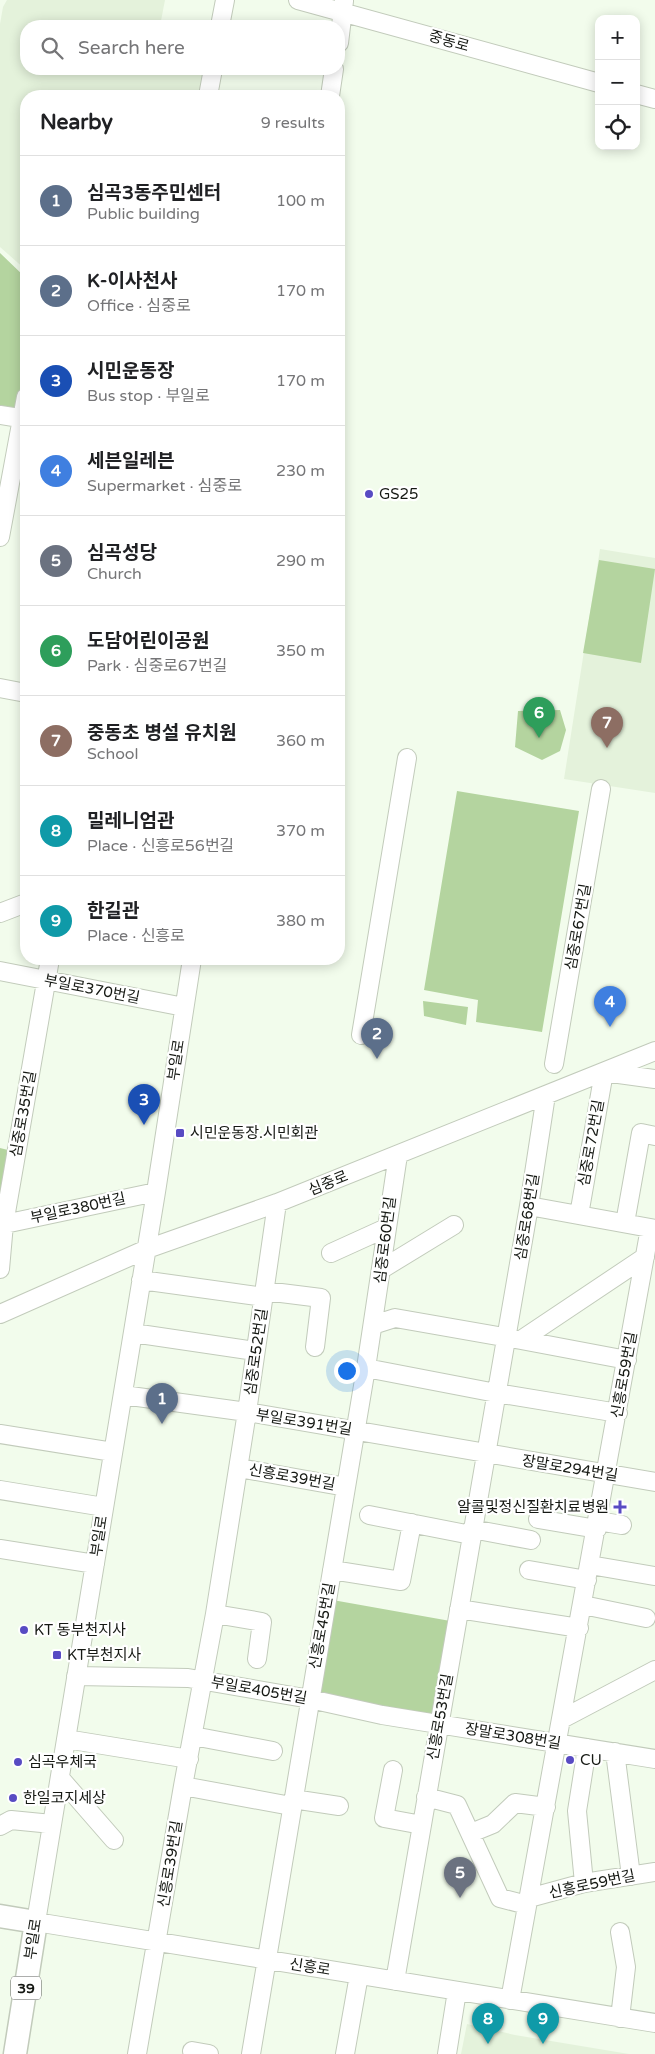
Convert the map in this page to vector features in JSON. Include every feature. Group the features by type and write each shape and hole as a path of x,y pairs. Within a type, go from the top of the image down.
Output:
{"main road":[{"name":"신흥로","path":"0,1916 36,1922"},
{"name":"부일로","path":"15,2054 36,1922"}],"street":[{"path":"221,20 225,0"},
{"name":"중동로","path":"298,0 344,6 595,83"},
{"path":"342,20 344,6"},
{"path":"209,90 212,75"},
{"path":"331,90 333,75"},
{"path":"640,95 655,99"},
{"path":"0,415 20,418"},
{"path":"0,537 20,439"},
{"path":"0,688 20,692"},
{"path":"361,1035 407,758"},
{"name":"심중로67번길","path":"554,1064 601,789"},
{"path":"0,913 20,905"},
{"name":"심중로35번길","path":"0,1269 2,1224 49,965"},
{"name":"부일로","path":"36,1922 142,1280 191,965"},
{"name":"부일로370번길","path":"0,971 184,1007"},
{"name":"심중로","path":"0,1314 146,1249 276,1203 655,1051"},
{"path":"604,1072 655,1079"},
{"name":"심중로72번길","path":"579,1215 604,1072"},
{"name":"심중로68번길","path":"485,1454 496,1393 513,1339 529,1206 546,1095"},
{"path":"625,1224 648,1134"},
{"name":"심중로60번길","path":"356,1430 398,1155"},
{"name":"부일로380번길","path":"2,1224 156,1192"},
{"name":"심중로52번길","path":"247,1412 276,1203"},
{"path":"529,1206 652,1229"},
{"path":"382,1269 454,1225"},
{"path":"330,1253 386,1228"},
{"name":"신흥로59번길","path":"510,2000 627,1360 647,1292 645,1257 652,1229"},
{"path":"513,1339 645,1257"},
{"path":"142,1280 264,1294"},
{"name":"심중로52번길","path":"264,1294 321,1298 315,1347"},
{"path":"373,1325 395,1318 627,1360"},
{"path":"133,1334 256,1351"},
{"path":"366,1368 496,1393 618,1413"},
{"name":"부일로391번길","path":"123,1394 356,1430 485,1454"},
{"name":"신흥로39번길","path":"137,2054 183,1786 204,1681 247,1412"},
{"name":"신흥로45번길","path":"251,2054 356,1430"},
{"path":"0,1434 113,1452"},
{"name":"장말로294번길","path":"485,1454 655,1482"},
{"name":"신흥로53번길","path":"395,1981 485,1454"},
{"name":"신흥로39번길","path":"239,1468 346,1487"},
{"path":"0,1490 104,1507"},
{"path":"368,1515 531,1540"},
{"path":"538,1519 598,1525 622,1525"},
{"name":"신흥로45번길","path":"332,1570 402,1581 412,1523"},
{"path":"0,1549 95,1564"},
{"path":"529,1570 654,1576"},
{"path":"583,1606 646,1618"},
{"path":"459,1609 578,1628"},
{"path":"215,1614 262,1622 257,1659"},
{"path":"562,1719 655,1670"},
{"name":"부일로405번길","path":"76,1676 188,1678 439,1724"},
{"name":"장말로308번길","path":"439,1724 655,1758"},
{"path":"194,1736 273,1752"},
{"path":"66,1739 189,1759"},
{"path":"584,1882 577,1811 587,1748"},
{"path":"615,1752 631,1876"},
{"path":"393,1770 384,1818 422,1825"},
{"path":"60,1778 114,1840"},
{"path":"183,1786 292,1803 339,1806"},
{"path":"426,1797 458,1805 500,1898 528,1902"},
{"path":"471,1833 493,1824 515,1803 546,1807"},
{"path":"0,1826 11,1820 52,1824"},
{"name":"신흥로59번길","path":"528,1902 584,1882 655,1872"},
{"name":"신흥로","path":"36,1922 655,2023"},
{"path":"620,1932 626,1967 620,2018"},
{"path":"345,2054 359,1975"},
{"path":"447,2054 457,1991"},
{"path":"192,2051 209,2054"}],"shaded area":[{"path":"7,0 165,0 161,20 20,20 20,75 205,75 202,90 20,90 20,265 0,247 0,24 3,7"},
{"path":"600,549 655,558 655,793 564,779"},
{"path":"467,2024 515,2035 629,2054 461,2054"}],"green space":[{"path":"0,253 20,272 20,410 19,415 0,411"},
{"path":"599,560 655,569 641,663 583,653"},
{"path":"560,710 566,730 560,751 542,760 515,747 518,711"},
{"path":"457,791 579,811 542,1032 476,1022 478,1000 424,990"},
{"path":"423,1001 468,1007 466,1025 424,1016"},
{"path":"0,1148 16,1152 0,1225"},
{"path":"327,1599 456,1622 439,1724 310,1699"}],"place":[{"name":"GS25","path":"369,494"},
{"name":"도담어린이공원","path":"539,738"},
{"name":"중동초 병설 유치원","path":"607,748"},
{"name":"세븐일레븐","path":"610,1027"},
{"name":"K-이사천사","path":"377,1059"},
{"name":"시민운동장","path":"144,1125"},
{"name":"시민운동장.시민회관","path":"180,1133"},
{"name":"심곡3동주민센터","path":"162,1424"},
{"name":"알콜및정신질환치료병원","path":"620,1507"},
{"name":"KT 동부천지사","path":"24,1630"},
{"name":"KT부천지사","path":"57,1655"},
{"name":"CU","path":"570,1760"},
{"name":"심곡우체국","path":"18,1762"},
{"name":"한일코지세상","path":"13,1798"},
{"name":"심곡성당","path":"460,1898"},
{"name":"밀레니엄관","path":"488,2044"},
{"name":"한길관","path":"543,2044"}]}
